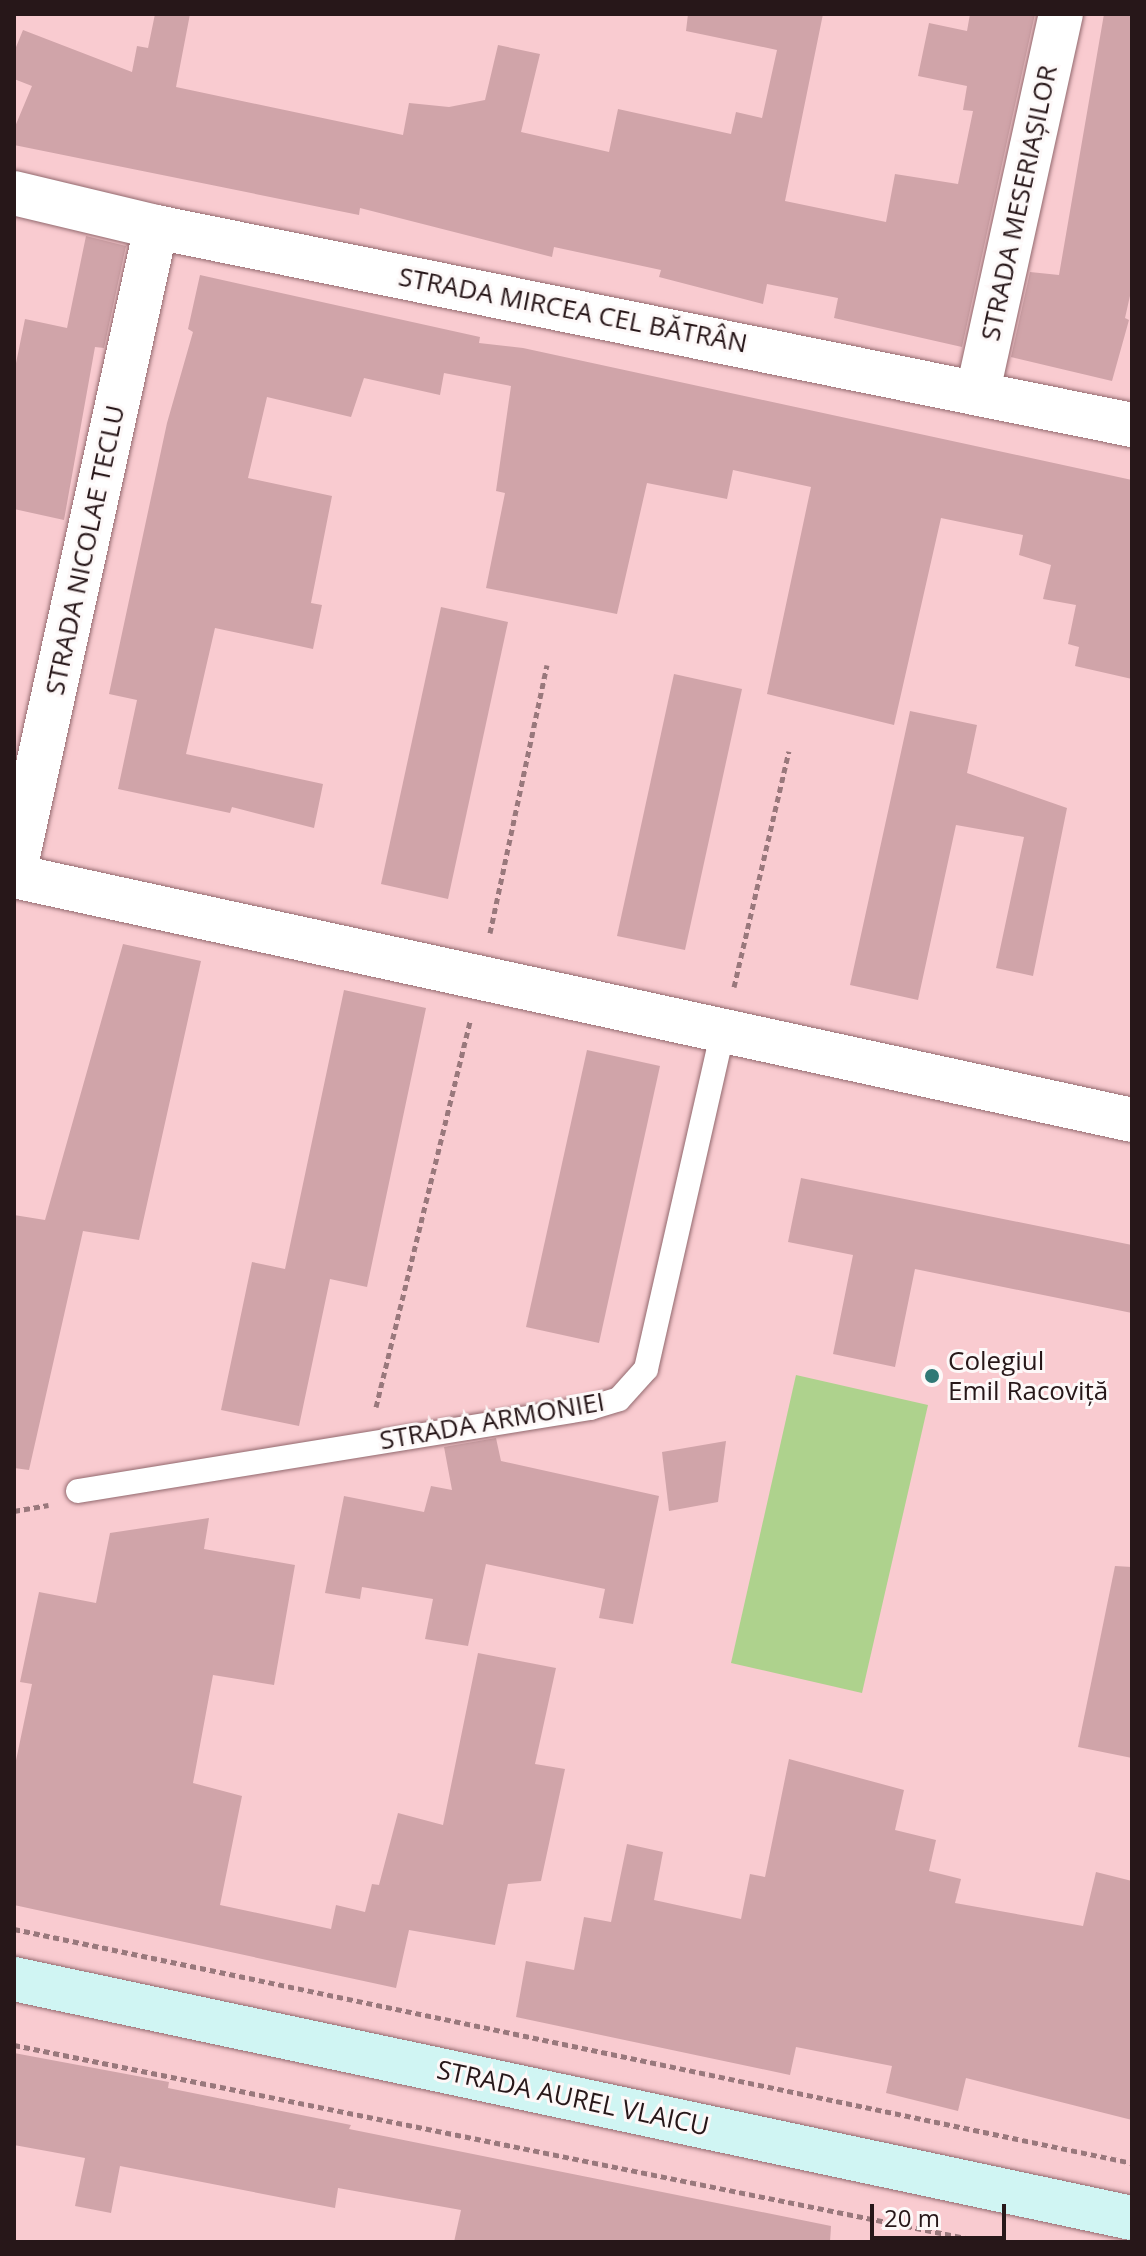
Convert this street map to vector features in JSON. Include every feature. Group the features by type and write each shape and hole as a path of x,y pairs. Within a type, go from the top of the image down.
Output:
{"main road":[{"name":"STRADA AUREL VLAICU","path":"14,1979 1132,2218"}],"street":[{"name":"STRADA MESERIAȘILOR","path":"978,391 1061,14"},
{"name":"STRADA MIRCEA CEL BĂTRÂN","path":"14,193 156,227 978,391 1132,425"},
{"name":"STRADA NICOLAE TECLU","path":"14,875 156,227"},
{"path":"14,875 1132,1120"}],"lane":[{"name":"STRADA ARMONIEI","path":"78,1491 590,1408 619,1399 646,1369 723,1030"}],"path":[{"path":"367,1443 480,977 547,665"},
{"path":"723,1030 789,751"},
{"path":"14,1929 1132,2163"},
{"path":"14,2045 985,2242"}],"green space":[{"path":"796,1375 928,1405 862,1693 731,1663"}],"building":[{"path":"155,14 190,14 176,87 403,135 409,103 449,107 485,100 498,45 540,54 521,132 609,152 618,109 731,134 736,112 762,118 777,50 686,31 688,14 823,14 785,201 886,222 895,174 958,184 973,111 963,110 967,86 918,76 929,23 967,31 970,14 1035,14 962,347 834,318 838,298 767,284 763,304 659,277 661,270 554,247 552,257 360,208 359,215 14,145 14,129 32,86 14,79 14,52 23,30 132,72 137,46 148,48"},
{"path":"1104,14 1132,14 1132,287 1125,318 1129,320 1112,381 1011,357 1030,272 1059,275"},
{"path":"86,236 126,246 104,348 95,347 64,520 14,509 14,373 25,319 67,328"},
{"path":"200,275 480,337 479,343 523,348 1132,480 1132,679 1075,666 1079,647 1068,644 1076,605 1043,599 1051,565 1019,555 1023,535 941,518 894,725 767,694 811,487 733,470 727,499 647,483 617,614 486,588 505,493 496,491 511,386 444,373 440,395 364,378 351,417 267,397 248,478 332,496 311,603 322,605 313,649 215,628 186,754 323,784 314,828 232,807 230,813 118,789 137,700 109,694 167,423 193,332 188,329"},
{"path":"441,607 508,622 448,899 381,884"},
{"path":"674,674 742,689 685,950 617,936"},
{"path":"910,711 977,725 967,773 1067,808 1033,976 996,968 1024,837 956,825 918,1000 850,985"},
{"path":"123,944 201,961 139,1240 83,1231 29,1470 14,1468 14,1215 45,1220"},
{"path":"344,990 426,1008 367,1287 330,1279 299,1426 221,1410 252,1262 285,1269"},
{"path":"587,1050 660,1066 599,1343 526,1327"},
{"name":"Colegiul Emil Racoviță","path":"801,1178 1132,1245 1132,1313 915,1269 895,1367 833,1354 853,1255 788,1242"},
{"path":"496,1438 501,1461 659,1496 633,1624 599,1618 605,1589 486,1564 468,1646 425,1639 433,1599 362,1587 360,1599 325,1593 344,1496 424,1512 431,1486 452,1490 444,1447"},
{"path":"726,1441 718,1502 669,1511 662,1452"},
{"path":"209,1518 204,1549 295,1565 274,1685 213,1675 193,1783 242,1796 220,1905 331,1929 336,1905 365,1912 372,1884 379,1885 398,1813 443,1825 478,1653 556,1668 535,1764 565,1769 541,1881 508,1884 495,1945 409,1930 396,1988 14,1905 14,1770 32,1684 20,1682 39,1592 96,1603 110,1533"},
{"path":"1115,1566 1132,1567 1132,1758 1078,1747"},
{"path":"789,1759 904,1790 895,1830 936,1840 929,1871 961,1879 955,1903 1083,1926 1096,1872 1132,1881 1132,2120 966,2078 958,2111 886,2093 892,2066 796,2047 790,2075 516,2017 526,1961 574,1970 584,1917 611,1922 627,1844 663,1852 654,1900 741,1919 750,1874 765,1877"},
{"path":"14,2053 169,2082 168,2088 351,2125 349,2129 831,2226 830,2242 454,2242 461,2210 338,2188 335,2208 120,2166 111,2213 75,2206 85,2158 14,2145"}],"place":[{"name":"Colegiul Emil Racoviță","path":"932,1376"}]}
